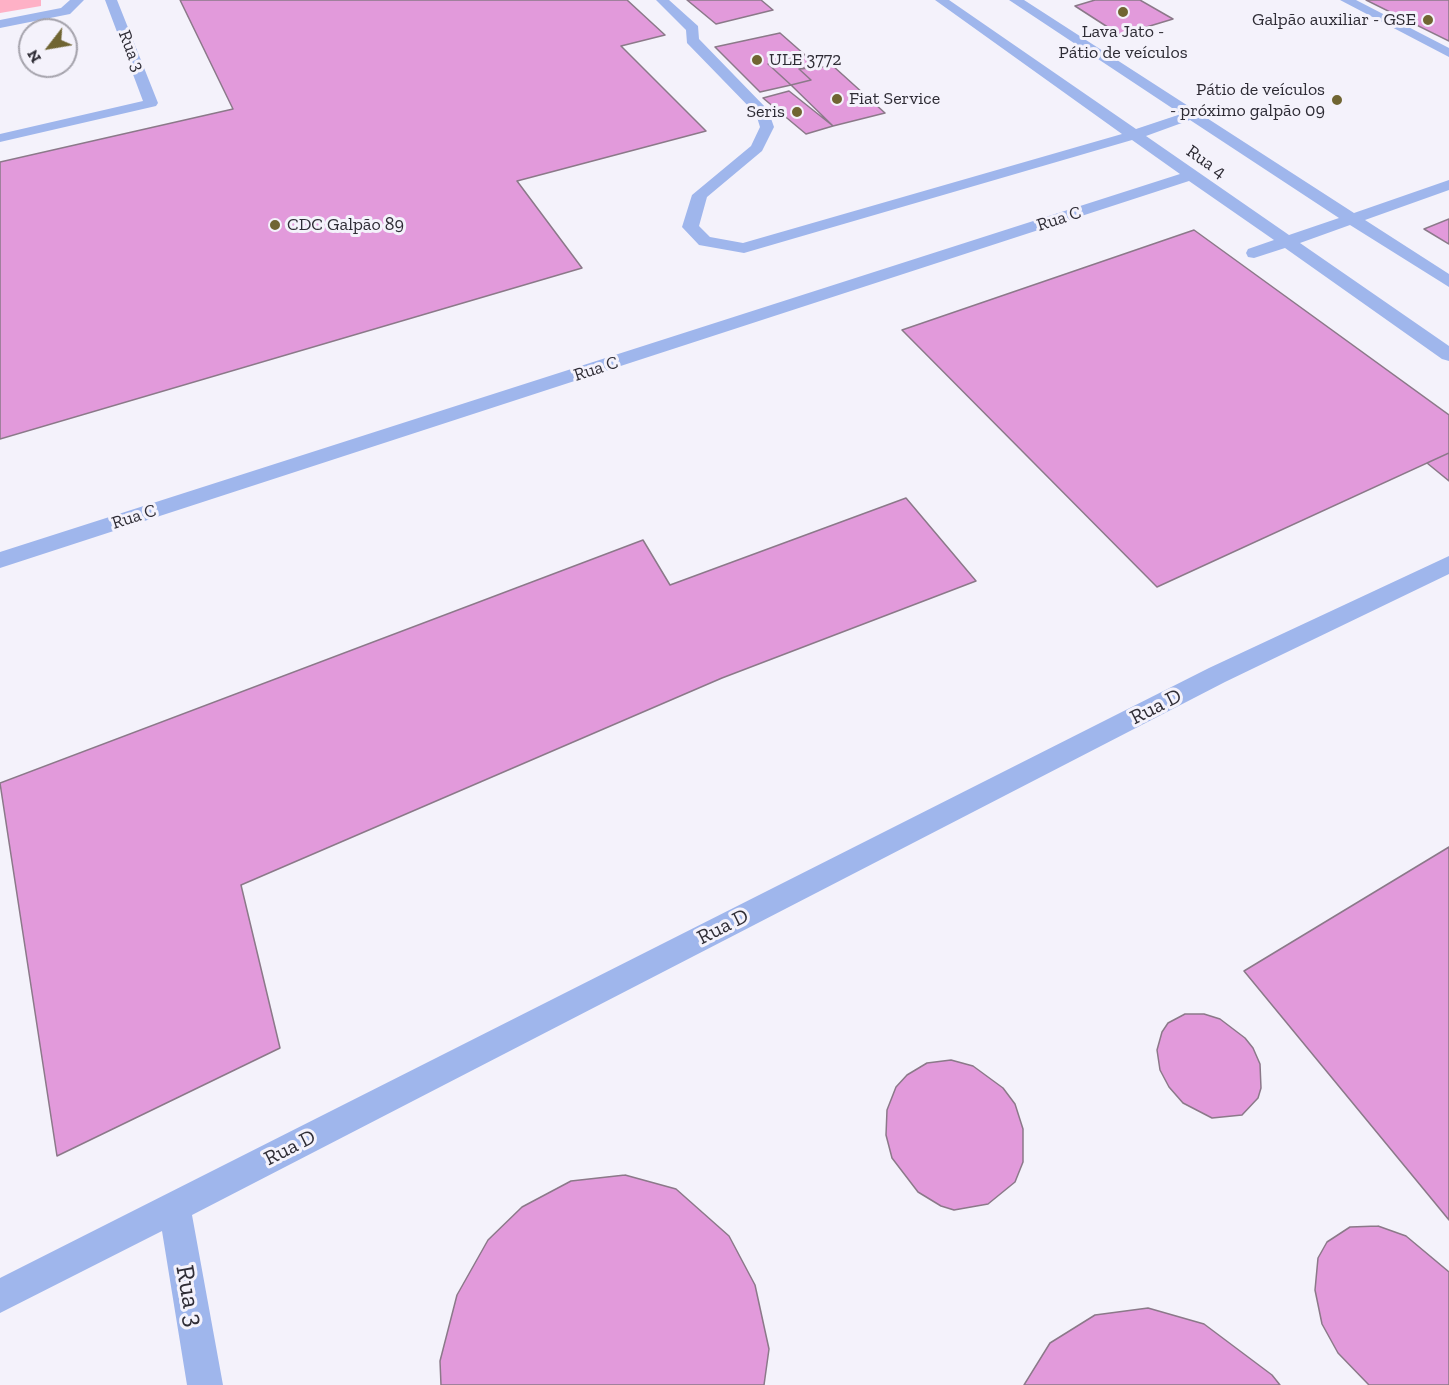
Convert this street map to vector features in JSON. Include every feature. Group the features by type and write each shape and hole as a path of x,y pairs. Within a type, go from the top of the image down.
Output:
{"lane":[{"path":"0,24 65,11 78,0"},
{"name":"Rua 3","path":"0,138 151,103 111,0"},
{"path":"662,0 693,29 693,40 763,113 767,127 757,148 700,195 690,227 705,241 744,248 1134,135 1192,115"},
{"name":"Rua 4","path":"941,0 1449,356"},
{"name":"Rua 4","path":"1015,0 1449,282"},
{"path":"1346,0 1449,53"},
{"name":"Rua C","path":"0,560 1192,176"},
{"path":"1254,253 1449,185"},
{"name":"Rua D","path":"0,1296 1217,675 1449,564"},
{"name":"Rua 3","path":"174,1207 205,1385"}],"shaded area":[{"path":"0,0 41,0 41,6 0,13"}],"building":[{"name":"CDC Galpão 89","path":"180,0 627,0 665,35 621,46 706,131 517,181 582,268 0,439 0,162 233,109"},
{"path":"687,0 761,0 773,10 716,24"},
{"name":"Lava Jato - Pátio de veículos","path":"1095,0 1140,0 1173,19 1120,35 1075,6"},
{"name":"Galpão auxiliar - GSE","path":"1366,0 1449,0 1449,41"},
{"name":"ULE 3772","path":"780,33 805,55 768,64 791,85 760,92 715,47"},
{"path":"805,55 816,65 799,69 811,80 791,85 768,64"},
{"name":"Fiat Service","path":"833,66 885,113 833,126 791,85 811,80 799,69"},
{"name":"Seris","path":"789,91 833,126 806,134 763,98"},
{"path":"1449,219 1449,244 1424,229"},
{"path":"1194,230 1449,415 1449,453 1157,587 902,330"},
{"path":"1449,453 1449,481 1427,463"},
{"path":"906,498 976,581 722,678 241,885 280,1048 57,1156 0,783 643,540 670,585"},
{"path":"1449,847 1449,1220 1244,971"},
{"path":"1185,1014 1204,1014 1220,1019 1245,1038 1253,1048 1260,1064 1261,1088 1258,1098 1242,1115 1212,1118 1183,1103 1169,1087 1160,1070 1157,1050 1162,1032 1168,1023"},
{"path":"951,1060 973,1066 1003,1088 1015,1104 1023,1129 1023,1162 1015,1182 988,1204 954,1210 941,1206 918,1192 892,1158 886,1135 887,1110 896,1087 907,1075 927,1063"},
{"path":"625,1175 676,1189 729,1236 755,1285 769,1349 764,1385 441,1385 440,1361 457,1295 488,1240 522,1207 571,1181"},
{"path":"1378,1226 1406,1236 1449,1272 1449,1385 1369,1385 1338,1353 1322,1324 1315,1290 1318,1258 1327,1242 1350,1227"},
{"path":"1148,1308 1204,1324 1272,1375 1280,1385 1024,1385 1050,1343 1095,1315"}],"place":[{"name":"Lava Jato - Pátio de veículos","path":"1123,12"},
{"name":"Galpão auxiliar - GSE","path":"1428,20"},
{"name":"ULE 3772","path":"757,60"},
{"name":"Fiat Service","path":"837,99"},
{"name":"Pátio de veículos - próximo galpão 09","path":"1337,100"},
{"name":"Seris","path":"797,112"},
{"name":"CDC Galpão 89","path":"275,225"}]}
